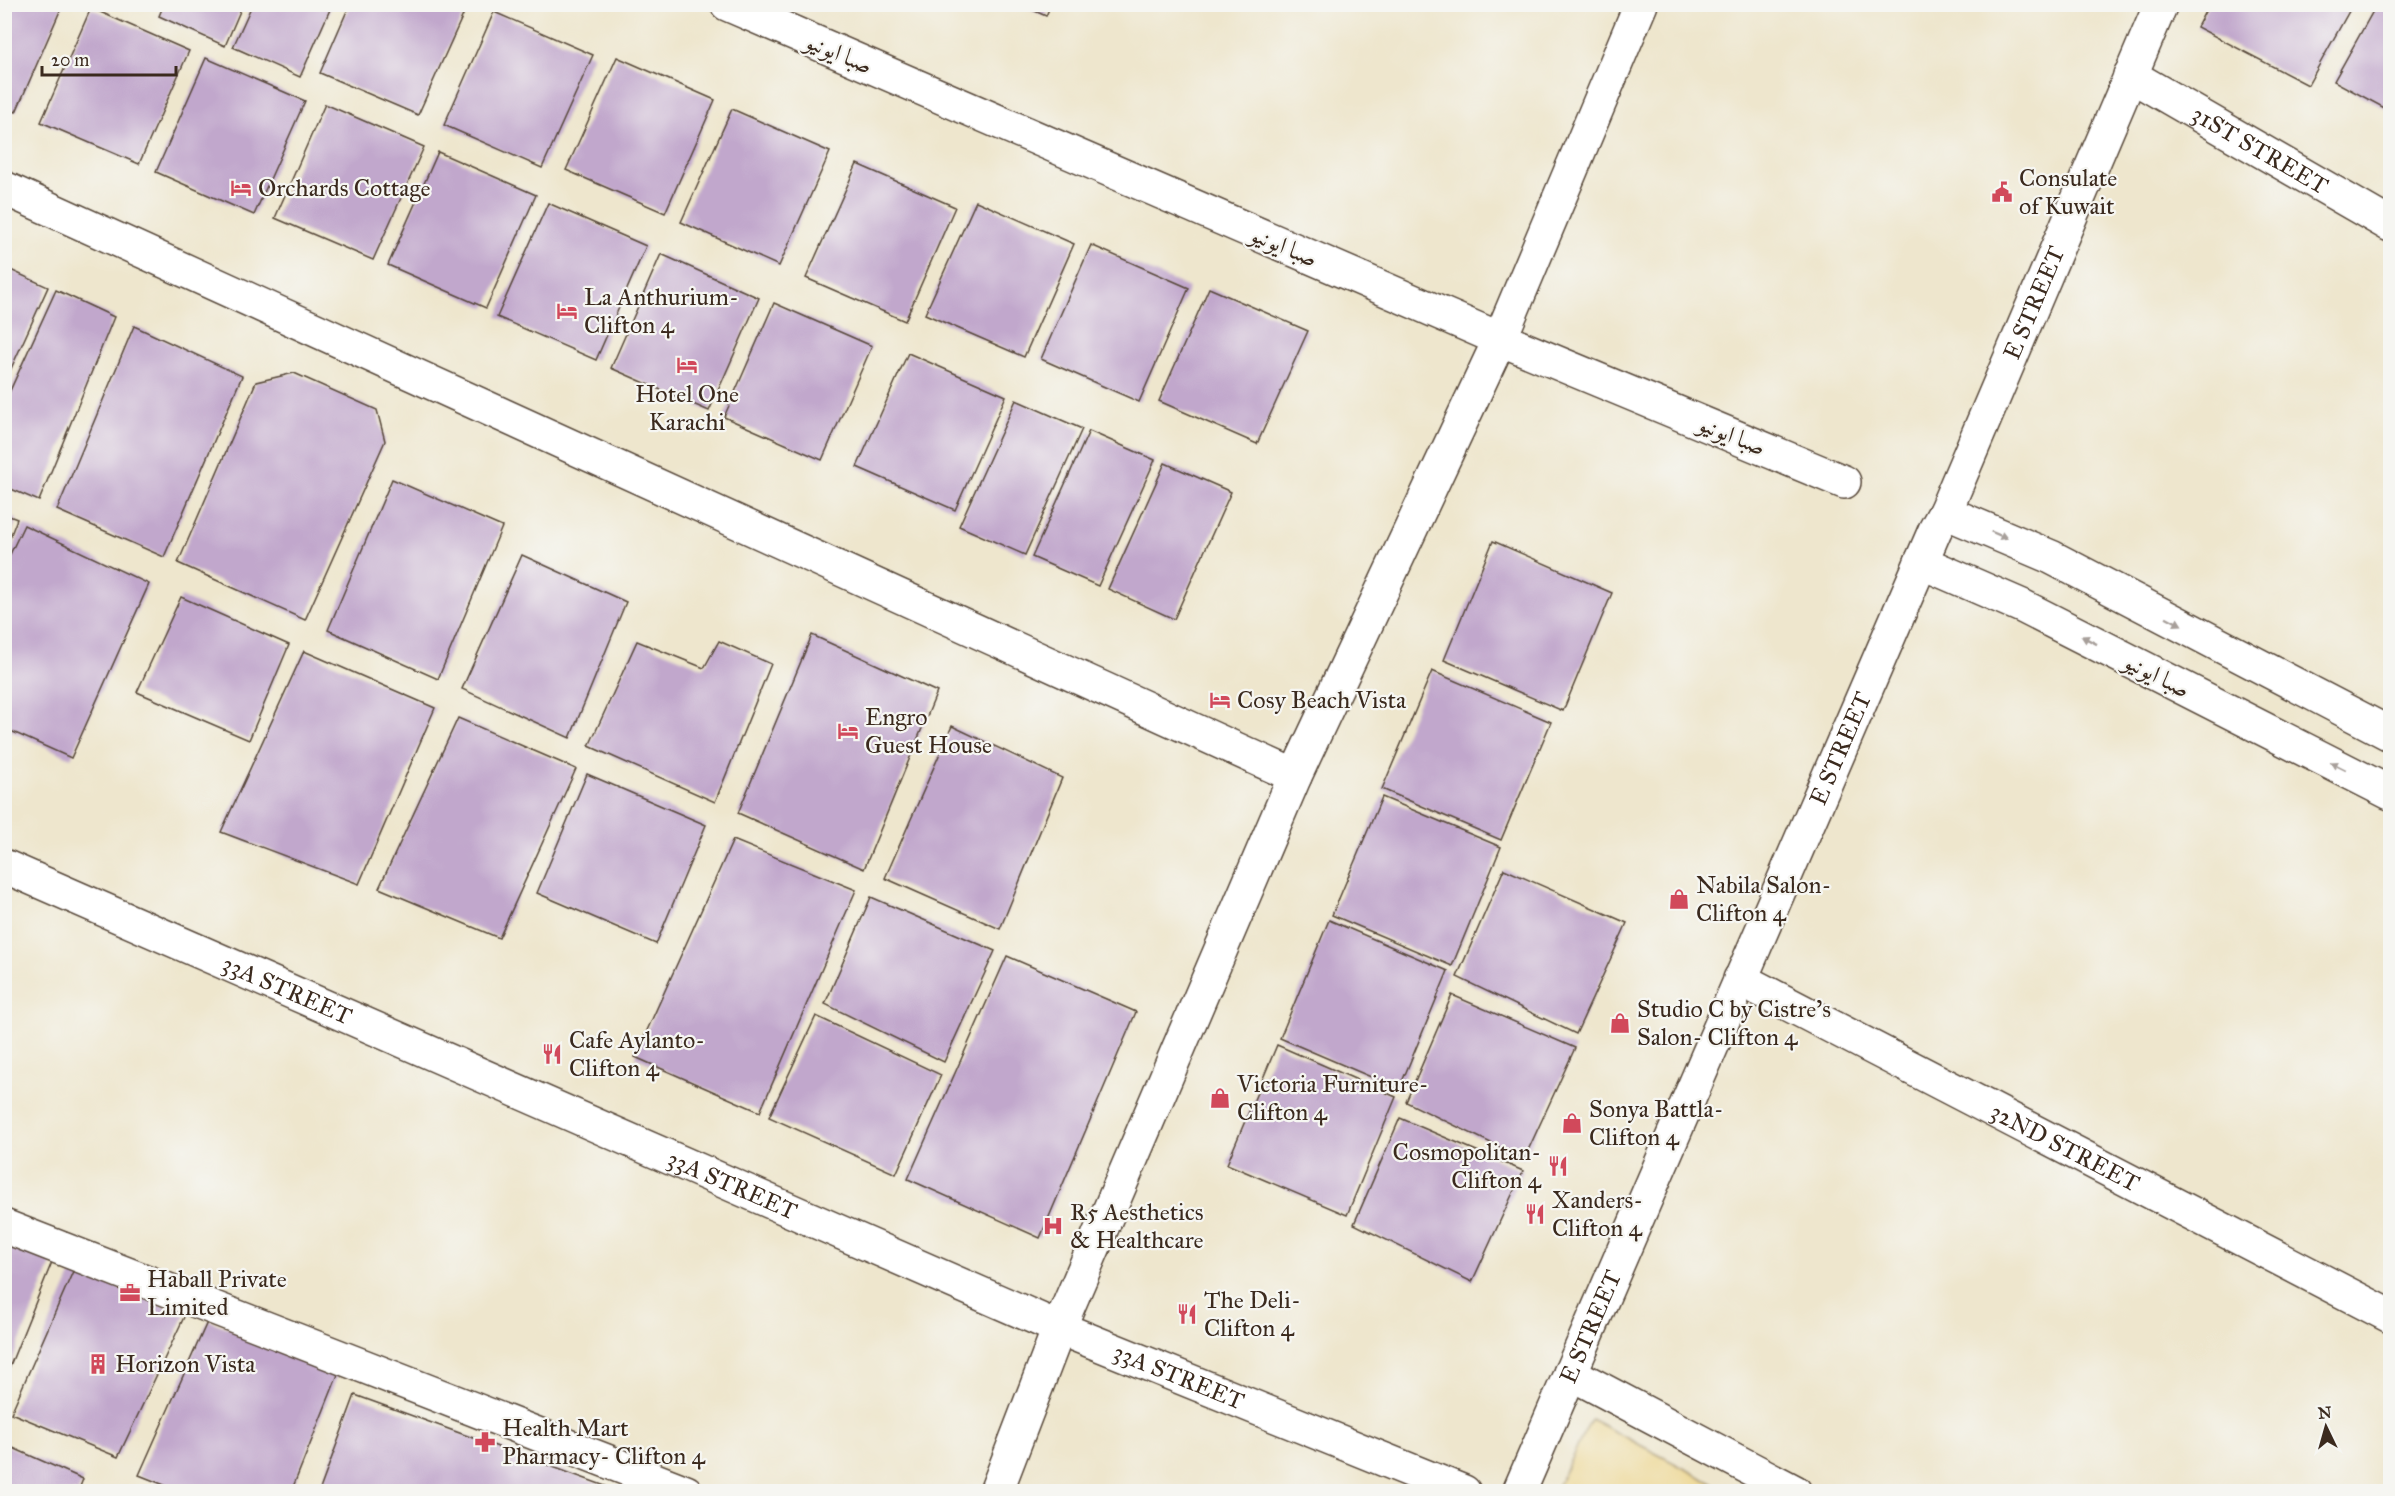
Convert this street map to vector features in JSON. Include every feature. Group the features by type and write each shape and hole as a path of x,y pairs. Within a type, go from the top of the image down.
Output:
{"street":[{"name":"صبا ایونیو","path":"727,4 1500,339 1844,482"},
{"path":"996,1491 1059,1328 1295,776 1500,339 1641,4"},
{"name":"E STREET","path":"1519,1491 1921,562 1945,512 2161,4"},
{"name":"31ST STREET","path":"2130,75 2391,225"},
{"path":"4,188 1295,776"},
{"path":"1945,512 2051,557 2391,734"},
{"name":"صبا ایونیو","path":"1921,562 2022,606 2391,792"},
{"name":"33A STREET","path":"4,866 1059,1328 1464,1491"},
{"name":"32ND STREET","path":"1740,980 2391,1316"},
{"path":"4,1226 686,1491"},
{"path":"1570,1373 1796,1491"}],"sand":[{"path":"1591,1419 1727,1491 1555,1491"}],"building":[{"path":"4,4 63,4 16,112 4,107"},
{"path":"164,4 243,4 225,46 159,16"},
{"path":"350,4 468,4 418,115 320,73"},
{"path":"1019,4 1051,4 1046,16"},
{"path":"2209,4 2353,4 2308,85 2197,27"},
{"path":"2377,4 2390,4 2390,111 2334,81"},
{"path":"252,5 332,5 300,77 233,47"},
{"path":"91,8 189,51 139,164 41,122"},
{"path":"494,12 593,55 542,168 444,125"},
{"path":"617,57 715,100 665,213 566,170"},
{"path":"206,58 305,101 254,215 156,172"},
{"path":"325,104 424,147 373,260 275,218"},
{"path":"732,109 830,152 779,266 681,222"},
{"path":"438,152 536,195 486,308 388,265"},
{"path":"857,164 955,207 905,321 806,278"},
{"path":"976,201 1074,244 1024,357 925,314"},
{"path":"548,203 646,246 596,360 497,317"},
{"path":"1091,245 1189,288 1139,402 1041,359"},
{"path":"661,254 759,298 709,411 611,368"},
{"path":"4,267 48,287 4,384"},
{"path":"1209,288 1308,331 1257,444 1159,401"},
{"path":"56,290 114,317 39,501 4,486 4,404"},
{"path":"774,303 872,346 822,460 724,417"},
{"path":"134,326 242,376 164,557 57,510"},
{"path":"908,353 1006,396 955,510 857,467"},
{"path":"294,373 377,410 385,441 305,620 178,563 256,382"},
{"path":"1016,400 1082,429 1025,555 959,526"},
{"path":"1089,431 1155,460 1098,586 1032,557"},
{"path":"1165,463 1231,492 1174,619 1108,589"},
{"path":"392,479 502,527 438,679 328,630"},
{"path":"4,514 17,519 5,550 4,550"},
{"path":"24,525 149,584 71,758 4,728 4,567"},
{"path":"1493,541 1612,593 1563,711 1444,660"},
{"path":"522,555 626,602 570,738 462,689"},
{"path":"181,597 289,645 249,740 137,692"},
{"path":"812,635 937,692 864,869 738,813"},
{"path":"637,641 704,668 719,641 771,664 715,802 589,746"},
{"path":"304,651 435,708 359,884 221,832"},
{"path":"1432,671 1551,722 1501,840 1382,789"},
{"path":"458,718 576,769 499,938 379,888"},
{"path":"952,726 1062,778 1000,929 885,878"},
{"path":"587,774 706,825 656,944 537,893"},
{"path":"1382,797 1501,847 1452,966 1332,915"},
{"path":"733,840 856,890 760,1112 635,1057"},
{"path":"1504,869 1627,923 1576,1034 1457,977"},
{"path":"871,897 995,951 944,1062 825,1004"},
{"path":"1329,920 1448,971 1399,1089 1280,1038"},
{"path":"1007,956 1136,1012 1040,1238 908,1179"},
{"path":"1452,995 1575,1048 1524,1159 1406,1102"},
{"path":"816,1016 941,1075 896,1174 769,1117"},
{"path":"1277,1045 1396,1097 1347,1215 1227,1164"},
{"path":"1400,1118 1523,1171 1472,1282 1354,1224"},
{"path":"4,1237 54,1257 5,1378 4,1378"},
{"name":"Horizon Vista","path":"74,1269 185,1315 118,1457 11,1413"},
{"path":"208,1320 339,1372 291,1492 182,1492 139,1475"},
{"path":"355,1395 619,1491 619,1492 319,1492"},
{"path":"4,1444 83,1479 78,1492 4,1492"}],"place":[{"name":"Orchards Cottage","path":"241,188"},
{"name":"Consulate of Kuwait","path":"2002,192"},
{"name":"La Anthurium- Clifton 4","path":"567,311"},
{"name":"Hotel One Karachi","path":"687,365"},
{"name":"Cosy Beach Vista","path":"1220,700"},
{"name":"Engro Guest House","path":"848,731"},
{"name":"Nabila Salon- Clifton 4","path":"1679,899"},
{"name":"Studio C by Cistre's Salon- Clifton 4","path":"1620,1023"},
{"name":"Cafe Aylanto- Clifton 4","path":"552,1054"},
{"name":"Victoria Furniture- Clifton 4","path":"1220,1098"},
{"name":"Sonya Battla- Clifton 4","path":"1572,1123"},
{"name":"Cosmopolitan- Clifton 4","path":"1558,1166"},
{"name":"Xanders- Clifton 4","path":"1535,1214"},
{"name":"R5 Aesthetics & Healthcare","path":"1053,1226"},
{"name":"Haball Private Limited","path":"130,1293"},
{"name":"The Deli- Clifton 4","path":"1187,1314"},
{"name":"Horizon Vista","path":"98,1364"},
{"name":"Health Mart Pharmacy- Clifton 4","path":"485,1442"}]}
